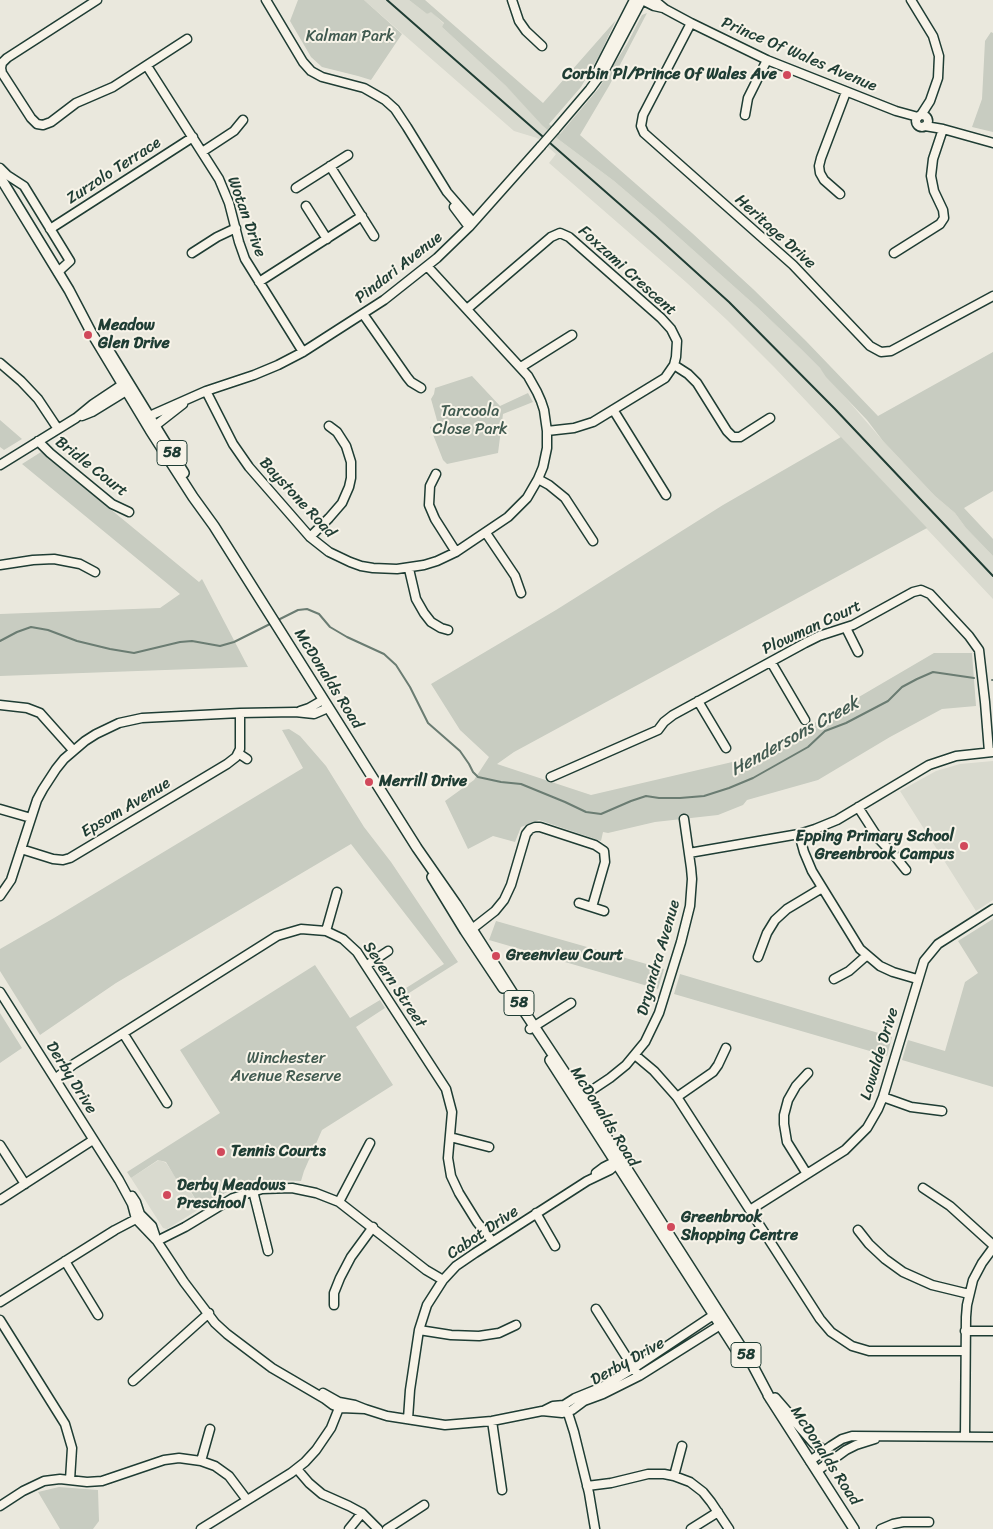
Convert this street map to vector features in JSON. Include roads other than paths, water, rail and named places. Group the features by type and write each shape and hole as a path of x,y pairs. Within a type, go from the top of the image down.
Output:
{"main road":[{"name":"McDonalds Road","path":"0,176 69,290 91,332 153,428 192,497 214,526 325,704 715,1314 752,1364 771,1400"},
{"name":"McDonalds Road","path":"722,1324 854,1529"},
{"path":"761,1381 814,1443 824,1451"}],"street":[{"path":"97,0 2,63 2,73 34,122 40,124 51,122 80,100 105,91 187,40"},
{"path":"266,0 303,62 311,71 322,77 364,88 385,100 394,109 407,126 456,210 471,225"},
{"path":"512,0 516,15 522,26 542,46"},
{"name":"Pindari Avenue","path":"580,100 634,0"},
{"name":"Pindari Avenue","path":"146,417 206,391 266,371 303,352 363,314 399,289 427,266 471,225 580,100 612,57 642,0"},
{"name":"Prince Of Wales Avenue","path":"642,0 767,60 943,129 993,143"},
{"name":"Prince Of Wales Avenue","path":"654,0 664,9"},
{"path":"910,0 933,36 938,48 940,71 922,120"},
{"name":"Heritage Drive","path":"691,23 643,115 641,126 644,133 797,269 870,346 881,352 890,351 993,296"},
{"path":"745,115 748,98 767,60"},
{"name":"Wotan Drive","path":"147,66 223,186 245,259 303,352"},
{"path":"840,194 822,176 819,166 820,158 846,92"},
{"path":"202,152 234,131 243,120"},
{"path":"894,253 940,224 944,218 943,210 934,191 931,176 933,160 943,129"},
{"name":"Zurzolo Terrace","path":"50,228 192,137"},
{"path":"296,188 348,155"},
{"path":"330,166 374,236"},
{"path":"0,168 24,186 70,261 58,272"},
{"path":"306,206 327,239"},
{"path":"259,282 362,216"},
{"path":"192,253 236,228"},
{"name":"Foxzami Crescent","path":"467,308 551,237 563,234 569,237 667,324 677,341 674,366"},
{"name":"Baystone Road","path":"206,391 233,444 243,459 310,537 329,552 350,562 373,568 409,569 437,561 456,552 508,518 521,506 538,479 545,457 547,431 544,410 537,392 520,368 427,266"},
{"path":"363,314 407,377 421,388"},
{"path":"520,368 572,335"},
{"path":"0,363 30,389 58,429"},
{"path":"547,431 565,430 599,419 659,383 674,366 688,374 697,383 726,431 733,437 740,437 770,418"},
{"path":"0,465 76,418 92,412 127,386"},
{"name":"Pindari Avenue","path":"153,428 191,398"},
{"path":"614,411 666,495"},
{"path":"310,537 342,503 351,478 351,462 346,446 337,432 329,426"},
{"name":"Bridle Court","path":"38,441 112,504 129,512"},
{"path":"436,474 430,486 430,505 438,524 456,552"},
{"path":"538,479 549,484 565,498 593,541"},
{"path":"486,532 515,576 521,593"},
{"path":"0,565 54,559 80,564 95,572"},
{"path":"409,569 416,599 424,613 431,622 448,630"},
{"name":"Plowman Court","path":"551,777 658,730 673,715 819,636 846,628 915,591 924,590 969,636 979,650 991,752"},
{"path":"846,628 858,652"},
{"path":"771,662 805,720"},
{"path":"698,701 726,748"},
{"path":"0,896 12,880 37,800 45,784 73,750 96,734 130,720 240,713 295,712 314,714 325,704"},
{"path":"0,705 32,709 40,713 73,750"},
{"path":"240,713 241,742 238,753 248,758"},
{"path":"689,852 799,834 826,826 929,765 956,756 991,752"},
{"name":"Epsom Avenue","path":"21,849 54,859 63,860 70,858 226,764 238,753"},
{"path":"858,807 878,838 906,870"},
{"path":"0,809 31,818"},
{"name":"Dryandra Avenue","path":"578,1099 610,1078 634,1055 650,1034 659,1013 687,918 692,879 684,819"},
{"path":"469,928 490,915 504,900 511,884 526,834 536,826 595,845 604,851 605,862 592,907"},
{"path":"799,834 808,862 822,888 854,941 866,956 887,970 917,979"},
{"path":"758,957 767,933 775,920 787,909 822,888"},
{"path":"326,931 338,892"},
{"path":"579,903 604,911"},
{"name":"Lowalde Drive","path":"750,1210 845,1150 861,1135 873,1120 883,1097 917,979 924,961 938,944 993,909"},
{"name":"Severn Street","path":"54,1077 277,936 300,929 326,931 338,936 358,952 446,1089 452,1112 448,1158 451,1176 459,1193 491,1243"},
{"path":"367,965 388,951"},
{"path":"834,979 849,971 866,956"},
{"name":"Derby Drive","path":"0,992 119,1180 132,1204 136,1216 159,1244 184,1282 209,1313 238,1342 272,1368 338,1406 355,1405 406,1419 432,1422 444,1420 462,1423 492,1421 542,1412 566,1410 638,1376 722,1324"},
{"path":"532,1027 571,1003"},
{"path":"123,1033 167,1103"},
{"path":"677,1097 713,1072 726,1048"},
{"path":"634,1055 654,1072 677,1097 820,1319 837,1338 852,1346 869,1350 965,1351"},
{"path":"807,1174 787,1142 784,1115 788,1100 796,1086 808,1073"},
{"path":"883,1097 911,1107 942,1111"},
{"path":"450,1138 489,1147"},
{"path":"0,1200 94,1140"},
{"path":"339,1202 370,1143"},
{"path":"0,1145 25,1184"},
{"name":"Cabot Drive","path":"406,1419 419,1330 428,1305 442,1282 464,1260 617,1162"},
{"path":"159,1244 224,1202 253,1191 292,1188 316,1193 339,1202 442,1282"},
{"path":"923,1188 950,1206 993,1246 977,1272 969,1294 965,1331 964,1437"},
{"path":"253,1191 268,1251"},
{"path":"536,1213 555,1246"},
{"path":"0,1302 136,1216"},
{"path":"334,1305 334,1293 340,1278 351,1257 373,1227"},
{"path":"858,1230 880,1255 903,1272 932,1285 969,1294"},
{"path":"65,1261 98,1315"},
{"path":"596,1309 638,1376"},
{"path":"133,1380 209,1313"},
{"name":"Derby Drive","path":"566,1410 575,1398 602,1387 634,1368 715,1314"},
{"path":"0,1320 65,1424 72,1448 70,1480"},
{"path":"419,1330 451,1336 467,1336 499,1332 516,1325"},
{"path":"965,1331 993,1331"},
{"path":"201,1529 297,1469 311,1456 323,1439 330,1416 338,1406"},
{"path":"566,1410 588,1490 594,1529"},
{"path":"492,1421 502,1490"},
{"path":"201,1461 210,1428"},
{"path":"810,1461 842,1440 852,1436 884,1438 993,1437"},
{"path":"817,1471 856,1445 884,1438"},
{"path":"674,1476 682,1446"},
{"path":"0,1506 23,1491 52,1480 102,1481 171,1458 188,1458 215,1466 229,1476 247,1500"},
{"path":"297,1469 322,1494 362,1513 378,1529"},
{"path":"588,1490 648,1474 674,1476 696,1486 708,1497 729,1529"},
{"path":"387,1529 424,1505"},
{"path":"691,1529 718,1512"},
{"path":"349,1529 362,1513"},
{"path":"881,1529 903,1522 929,1522"}],"waterway":[{"name":"Hendersons Creek","path":"276,621 298,610 307,609 319,614 330,627 347,637 384,654 396,665 410,687 428,723 460,751 478,777 521,784 586,812 601,814 646,796 659,798 704,796 753,778 808,747 825,731 846,723 888,701 902,687 933,672 974,678"},
{"name":"Hendersons Creek","path":"0,641 31,627 48,630 77,641 134,653 192,641 220,646 234,642 272,623"}],"railway":[{"path":"387,0 729,302 835,409 993,576"}],"place":[{"name":"Corbin Pl/Prince Of Wales Ave","path":"787,75"},
{"name":"Meadow Glen Drive","path":"88,335"},
{"name":"Merrill Drive","path":"369,782"},
{"name":"Epping Primary School Greenbrook Campus","path":"964,846"},
{"name":"Greenview Court","path":"496,956"},
{"name":"Tennis Courts","path":"221,1152"},
{"name":"Derby Meadows Preschool","path":"167,1195"},
{"name":"Greenbrook Shopping Centre","path":"671,1227"}],"park label":[{"name":"Kalman Park","path":"350,37"},
{"name":"Tarcoola Close Park","path":"470,421"},
{"name":"Winchester Avenue Reserve","path":"286,1068"}]}
